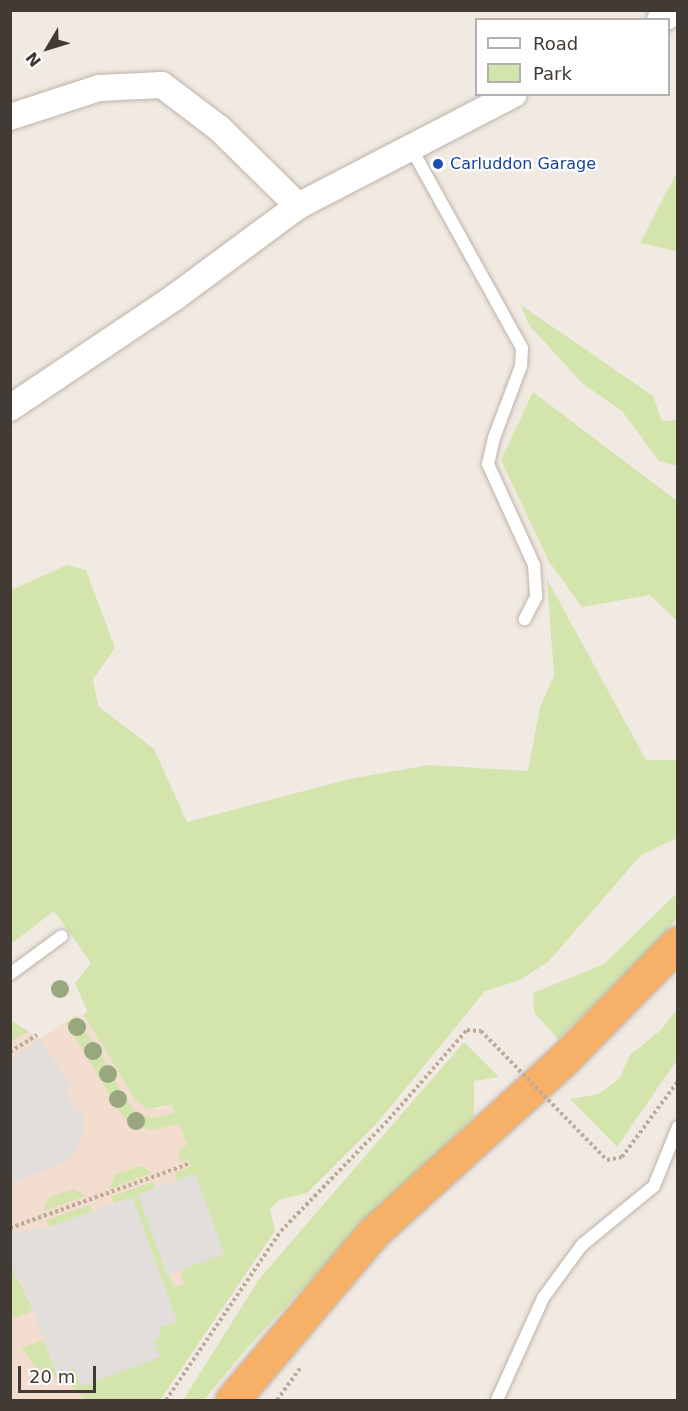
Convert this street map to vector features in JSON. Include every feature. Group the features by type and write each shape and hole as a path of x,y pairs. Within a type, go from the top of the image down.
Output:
{"highway":[{"path":"238,1395 374,1232 565,1058 678,943"}],"street":[{"path":"664,18 678,11"},
{"path":"10,117 99,88 162,85 220,129 298,206"},
{"path":"10,408 175,297 298,206 510,96"}],"lane":[{"path":"410,146 522,348 521,366 510,388 488,464 534,565 536,597 525,619"},
{"path":"10,974 62,936"},
{"path":"497,1401 543,1298 582,1245 654,1186 678,1127"}],"path":[{"path":"166,1401 281,1231 389,1119 467,1030 482,1031 607,1160 622,1157 678,1081"},
{"path":"10,1052 37,1035"},
{"path":"10,1228 189,1164"}],"shaded area":[{"path":"84,1015 136,1101 158,1110 172,1104 191,1155 251,1220 152,1400 11,1400 10,1020 40,1039 75,1016"},
{"path":"40,1039 72,1088 65,1092 76,1112 83,1111 84,1131 76,1151 63,1164 11,1183 11,1059"},
{"path":"195,1174 224,1254 167,1275 138,1195"},
{"path":"132,1197 177,1321 159,1328 161,1336 153,1340 160,1357 81,1386 75,1368 57,1375 21,1279 17,1280 11,1262 11,1232 49,1227"}],"green space":[{"path":"677,172 677,251 640,243"},
{"path":"521,305 653,396 662,421 677,420 677,466 659,461 622,411 582,383 529,325"},
{"path":"533,392 677,501 677,621 650,595 582,607 548,560 501,460"},
{"path":"67,565 86,570 115,648 93,679 98,706 154,749 187,822 349,779 429,765 528,771 540,707 554,676 547,579 646,760 677,760 677,838 641,855 548,962 520,980 485,991 379,1121 307,1193 279,1200 270,1209 275,1231 160,1400 86,1400 68,1383 37,1368 21,1348 44,1340 57,1375 75,1368 82,1386 160,1357 153,1339 158,1328 177,1321 132,1197 114,1203 111,1196 153,1182 156,1188 138,1195 174,1288 185,1284 181,1275 185,1268 224,1254 195,1174 177,1181 175,1173 191,1167 188,1159 181,1162 178,1152 187,1144 179,1124 150,1130 125,1119 66,1023 75,1016 101,1054 124,1098 137,1112 152,1118 175,1113 171,1105 148,1109 136,1101 84,1015 87,1010 75,983 91,963 54,911 11,944 11,590"},
{"path":"677,893 677,918 656,945 558,1039 534,1012 533,993 604,964"},
{"path":"677,1009 677,1060 617,1147 570,1099 599,1094 619,1079 631,1054 661,1030"},
{"path":"10,1020 28,1031 11,1042 10,1042"},
{"path":"464,1042 499,1077 474,1081 474,1117 355,1233 247,1348 204,1400 183,1400 260,1278"},
{"path":"142,1166 152,1173 109,1189 115,1174"},
{"path":"75,1189 86,1196 43,1211 49,1197"},
{"path":"90,1205 92,1212 49,1227 46,1220"},
{"path":"10,1262 33,1311 11,1319 10,1316"}],"place":[{"name":"Carluddon Garage","path":"438,164"}]}
